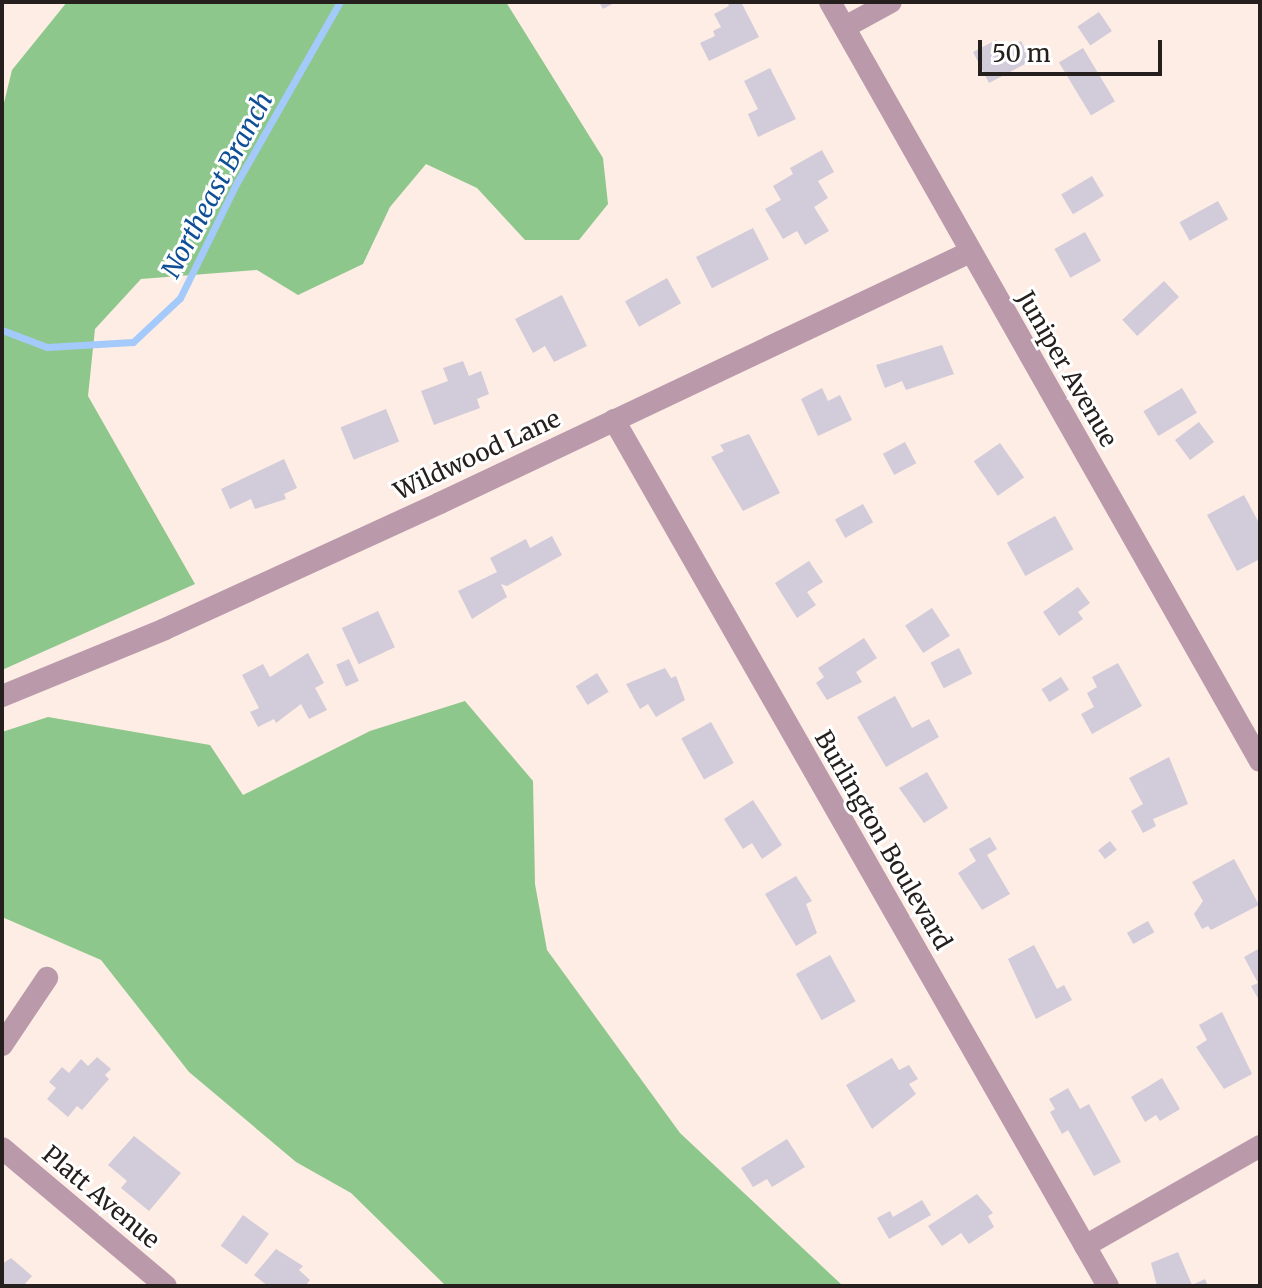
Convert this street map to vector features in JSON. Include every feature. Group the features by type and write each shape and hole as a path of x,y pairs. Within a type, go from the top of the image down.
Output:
{"street":[{"name":"Juniper Avenue","path":"830,2 1260,761"},
{"path":"845,27 891,2"},
{"name":"Wildwood Lane","path":"2,696 165,629 970,252"},
{"name":"Burlington Boulevard","path":"614,420 1108,1286"},
{"path":"2,1045 47,978"},
{"path":"1085,1246 1260,1146"},
{"name":"Platt Avenue","path":"2,1148 166,1286"}],"green space":[{"path":"67,2 506,2 603,158 608,204 579,240 525,240 477,188 426,164 390,207 363,264 298,295 257,270 141,279 95,329 88,396 195,584 2,670 2,111 12,70"},
{"path":"465,701 533,781 535,884 547,950 680,1133 843,1286 446,1286 351,1193 296,1162 189,1072 101,960 2,917 2,732 48,717 210,745 243,795 370,731"}],"building":[{"path":"599,2 616,2 603,9"},
{"path":"727,2 741,2 759,37 709,61 700,43 715,36 713,31 721,27 714,14 729,6"},
{"path":"1099,12 1112,31 1090,46 1077,27"},
{"path":"996,40 1002,51 1021,41 1031,61 989,83 973,52"},
{"path":"1083,48 1115,101 1091,116 1059,62"},
{"path":"770,68 796,119 758,137 748,114 758,109 744,81"},
{"path":"822,150 834,172 818,181 828,198 814,207 829,231 805,245 797,231 783,239 765,209 781,200 773,186 793,174 790,168"},
{"path":"1092,176 1104,196 1073,214 1061,195"},
{"path":"1218,201 1228,219 1190,241 1180,222"},
{"path":"753,228 769,259 712,288 696,257"},
{"path":"1085,232 1101,261 1070,278 1054,249"},
{"path":"667,278 681,303 639,327 625,301"},
{"path":"1164,281 1179,297 1137,336 1122,320"},
{"path":"562,295 587,346 554,362 545,346 533,353 515,319"},
{"path":"942,345 954,374 906,390 902,381 885,388 876,365"},
{"path":"463,361 469,376 481,371 489,394 477,399 480,408 434,425 421,391 448,381 443,368"},
{"path":"822,388 828,401 840,395 852,420 818,436 801,399"},
{"path":"1182,388 1197,413 1158,436 1143,411"},
{"path":"386,409 399,441 354,460 341,427"},
{"path":"1199,422 1214,442 1190,460 1175,440"},
{"path":"749,434 780,493 743,511 711,457 724,451 720,445"},
{"path":"905,442 916,463 894,475 883,454"},
{"path":"1000,443 1024,477 998,496 974,461"},
{"path":"284,459 297,488 284,494 286,499 255,509 251,499 230,509 221,489"},
{"path":"1244,495 1260,525 1260,559 1237,571 1207,515"},
{"path":"863,504 873,522 845,538 835,520"},
{"path":"1055,516 1073,549 1025,576 1007,543"},
{"path":"552,536 562,555 507,586 501,584 507,597 472,619 458,591 497,572 490,558 526,539 530,548"},
{"path":"809,561 823,582 807,592 816,605 797,618 775,583"},
{"path":"1078,587 1090,603 1078,612 1083,619 1059,636 1043,612"},
{"path":"932,608 950,636 923,653 905,625"},
{"path":"378,611 395,647 359,664 342,628"},
{"path":"864,638 877,658 856,672 862,682 827,700 816,683 824,677 818,668"},
{"path":"959,648 972,674 944,688 930,663"},
{"path":"308,653 324,683 315,688 327,710 309,719 301,704 276,723 274,719 258,727 250,712 259,708 242,675 263,664 270,677"},
{"path":"349,659 359,681 346,687 336,665"},
{"path":"1118,663 1142,706 1092,734 1081,714 1094,707 1087,693 1097,687 1092,677"},
{"path":"665,668 671,678 676,676 685,700 656,717 648,704 640,709 626,684"},
{"path":"597,673 609,692 587,705 576,686"},
{"path":"1061,677 1069,690 1049,702 1041,689"},
{"path":"895,696 912,728 929,719 939,737 886,767 857,717"},
{"path":"711,722 734,763 704,780 681,738"},
{"path":"1169,757 1188,804 1153,819 1156,826 1143,833 1131,811 1143,804 1129,778"},
{"path":"927,772 948,808 924,823 899,788"},
{"path":"753,800 782,845 762,859 752,843 743,849 724,819"},
{"path":"990,837 997,849 987,855 1010,894 982,910 958,873 976,861 969,849"},
{"path":"1110,841 1117,850 1105,859 1098,850"},
{"path":"1234,859 1259,905 1211,930 1208,926 1202,929 1194,914 1203,901 1192,882"},
{"path":"796,876 812,901 806,904 817,933 796,946 765,894"},
{"path":"1148,921 1154,932 1133,944 1127,933"},
{"path":"1034,945 1057,989 1064,985 1072,1000 1036,1019 1008,959"},
{"path":"1260,948 1260,1002 1251,986 1258,983 1244,957"},
{"path":"830,955 856,1001 822,1020 796,974"},
{"path":"1222,1012 1252,1074 1224,1089 1196,1047 1207,1040 1199,1025"},
{"path":"97,1057 111,1069 105,1075 109,1079 82,1110 77,1106 68,1117 47,1099 56,1088 49,1082 62,1067 69,1073 81,1059 88,1066"},
{"path":"892,1058 899,1070 909,1065 918,1079 909,1084 916,1094 872,1129 846,1085"},
{"path":"1162,1078 1180,1109 1160,1121 1156,1115 1145,1122 1131,1097"},
{"path":"1068,1088 1080,1109 1089,1104 1121,1162 1094,1176 1068,1130 1062,1134 1050,1112 1055,1109 1049,1099"},
{"path":"134,1136 181,1173 149,1211 121,1188 127,1181 108,1165"},
{"path":"787,1139 805,1167 772,1187 767,1179 753,1187 741,1168"},
{"path":"977,1194 993,1213 988,1216 994,1227 969,1244 961,1233 942,1246 928,1226"},
{"path":"922,1200 931,1215 889,1239 877,1218 890,1211 893,1217"},
{"path":"243,1215 269,1234 247,1265 221,1246"},
{"path":"276,1249 303,1266 299,1270 310,1280 305,1286 268,1286 254,1275"},
{"path":"1178,1252 1192,1285 1205,1279 1208,1286 1157,1286 1151,1263"},
{"path":"11,1258 32,1276 23,1286 2,1286 2,1264"}],"waterway":[{"name":"Northeast Branch","path":"2,330 47,347 133,342 180,298 236,184 340,2"}]}
